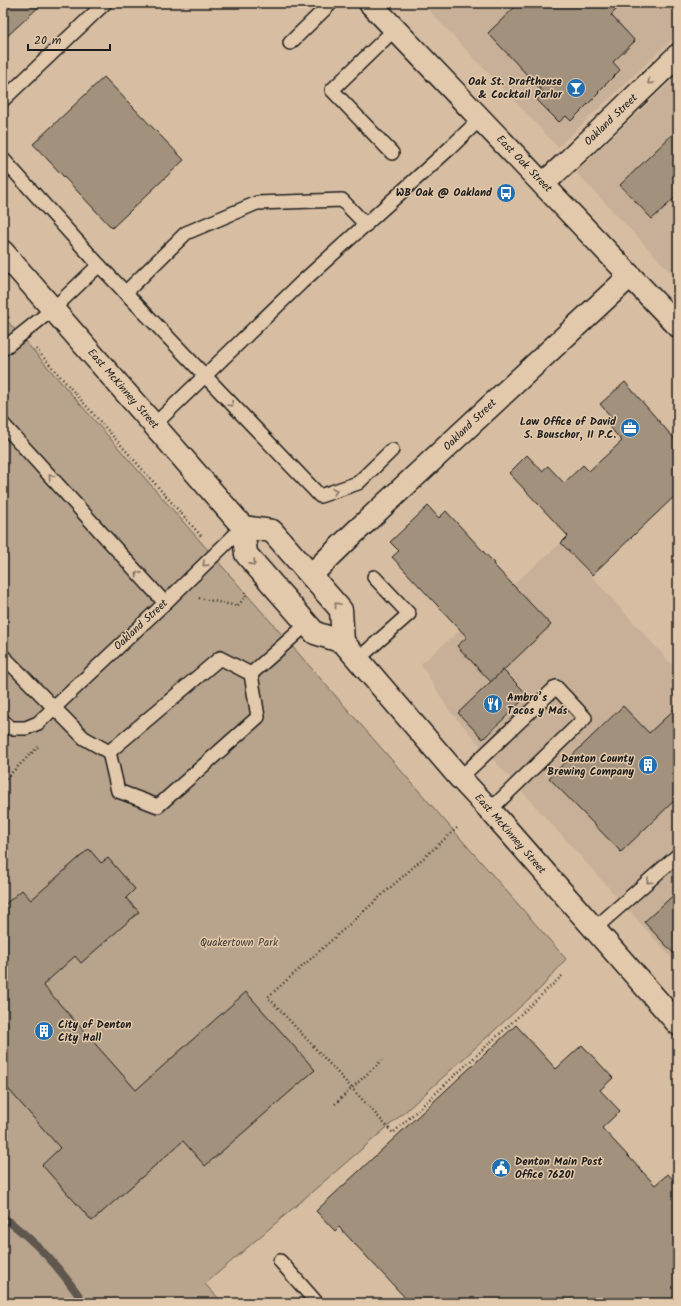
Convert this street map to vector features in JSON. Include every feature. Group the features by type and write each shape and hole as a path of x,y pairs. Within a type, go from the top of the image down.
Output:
{"main road":[{"name":"East Oak Street","path":"370,3 678,326"},
{"name":"Oakland Street","path":"543,184 678,55"},
{"name":"East McKinney Street","path":"3,252 243,527"},
{"name":"Oakland Street","path":"311,575 630,276"},
{"path":"243,527 272,531 311,575 341,610 343,642 315,633 246,554 243,527"},
{"name":"East McKinney Street","path":"343,642 460,778 490,810 678,1024"}],"lane":[{"path":"3,100 105,3"},
{"path":"290,43 331,3"},
{"path":"392,152 332,90 395,29"},
{"path":"154,425 302,282 480,119"},
{"path":"3,159 125,293 320,496 358,483 392,450"},
{"path":"125,293 186,233 257,203 342,200 366,225"},
{"path":"3,349 53,309 99,265"},
{"path":"3,424 165,603"},
{"name":"Oakland Street","path":"3,721 11,728 26,728 38,722 165,603 243,527"},
{"path":"358,659 409,614 374,576"},
{"path":"251,674 307,624"},
{"path":"3,656 84,738 109,752 118,791 158,806 258,717 251,674"},
{"path":"109,752 220,658 251,674"},
{"path":"460,778 556,687 566,697 585,718 490,810"},
{"path":"594,929 678,855"},
{"path":"280,1262 317,1303"}],"path":[{"path":"457,828 268,997 393,1133 564,974"},
{"path":"335,1104 382,1060"}],"shaded area":[{"path":"422,3 678,3 678,34 558,147"},
{"path":"678,75 678,280 576,172"},
{"path":"561,543 678,671 678,965 448,709 421,664"}],"green space":[{"name":"Quakertown Park","path":"3,316 566,959 542,987 406,1111 205,1284 223,1303 3,1303"}],"building":[{"path":"3,3 43,3 3,40"},
{"path":"519,3 623,3 611,15 635,41 613,62 620,70 571,121 566,116 559,122 537,100 544,93 488,33"},
{"path":"104,77 184,160 112,228 33,144"},
{"path":"678,129 678,195 652,219 620,185"},
{"path":"625,382 678,443 678,493 592,575 561,543 568,536 509,473 527,455 542,471 548,466 564,483 583,465 589,471 622,441 606,423 612,418 600,404"},
{"path":"428,506 439,518 446,511 494,563 493,564 551,625 491,682 457,646 467,637 392,557 399,551 390,542"},
{"name":"Ambro’s Tacos y Más","path":"503,670 528,695 483,739 458,713"},
{"name":"Denton County Brewing Company","path":"623,706 649,733 678,706 678,797 621,852 549,778"},
{"name":"City of Denton City Hall","path":"89,849 101,863 108,858 135,889 126,898 139,912 81,963 75,956 43,985 136,1090 246,992 315,1070 205,1166 183,1141 92,1221 42,1165 60,1148 3,1083 3,906 22,890 31,900"},
{"path":"678,891 678,958 644,922"},
{"name":"Denton Main Post Office 76201","path":"516,1025 556,1069 582,1045 613,1078 600,1090 620,1111 602,1128 655,1185 668,1174 678,1185 678,1303 410,1303 339,1227 335,1231 316,1211"}],"waterway":[{"path":"3,1217 38,1246 66,1278 84,1303"}],"place":[{"name":"Oak St. Drafthouse & Cocktail Parlor","path":"576,88"},
{"name":"WB Oak @ Oakland","path":"506,193"},
{"name":"Law Office of David S. Bouschor, II P.C.","path":"630,428"},
{"name":"Ambro’s Tacos y Más","path":"493,704"},
{"name":"Denton County Brewing Company","path":"648,765"},
{"name":"City of Denton City Hall","path":"44,1031"},
{"name":"Denton Main Post Office 76201","path":"501,1168"}]}
